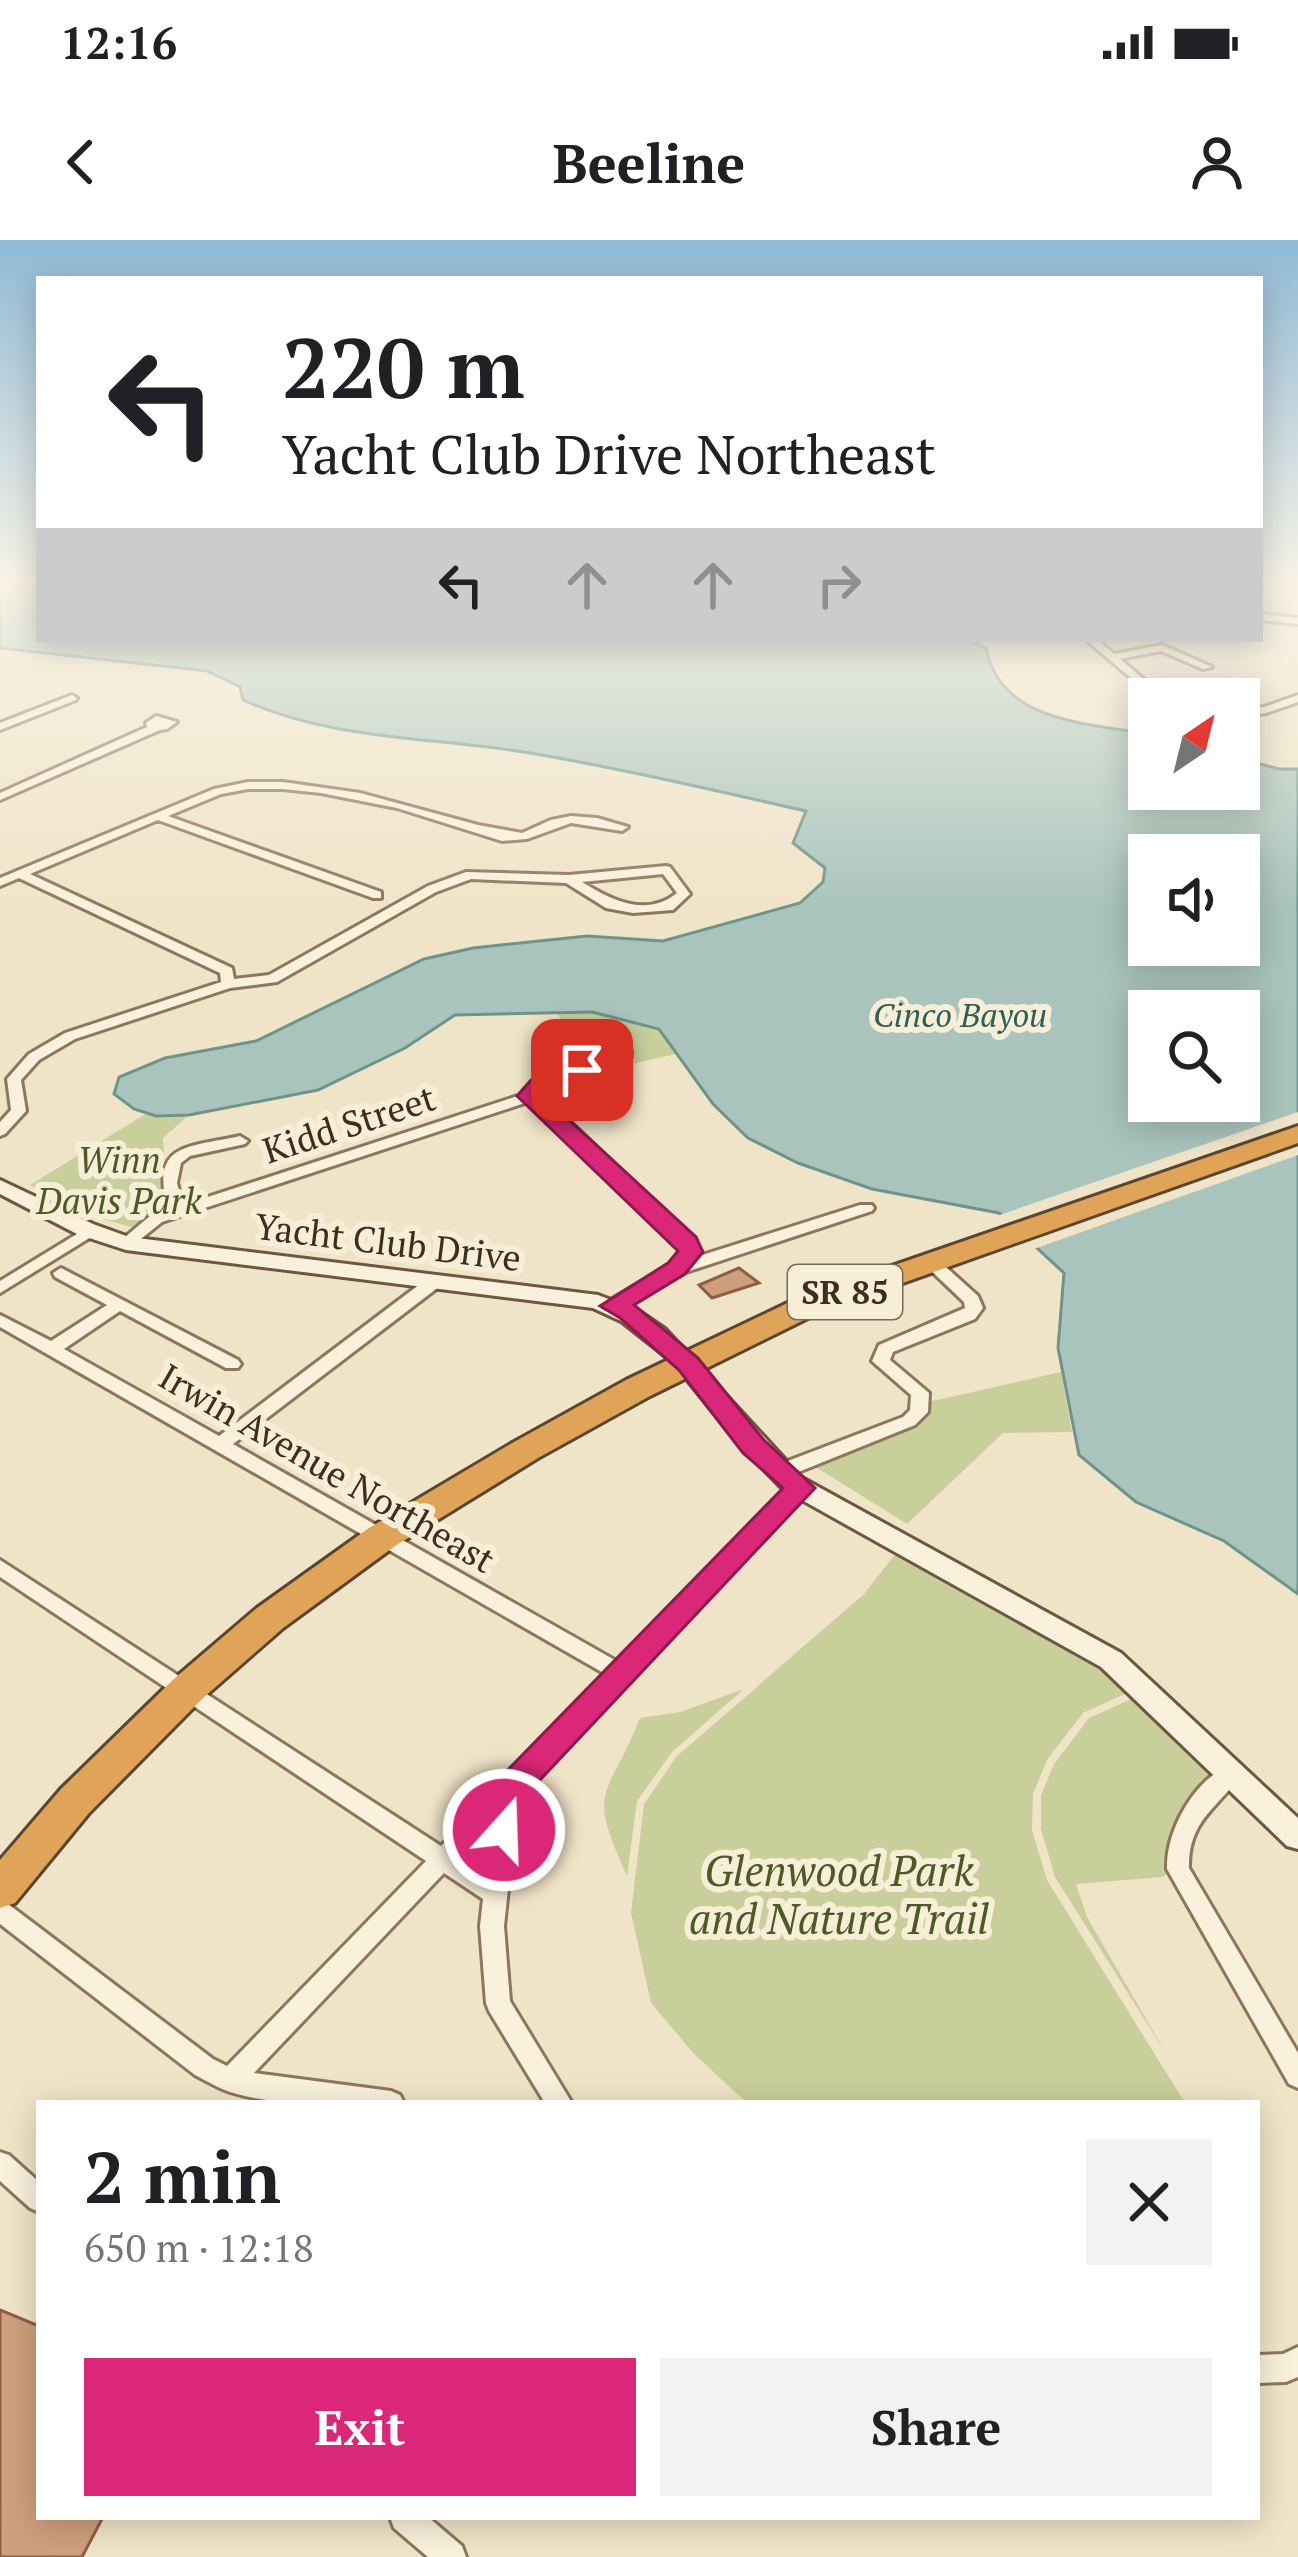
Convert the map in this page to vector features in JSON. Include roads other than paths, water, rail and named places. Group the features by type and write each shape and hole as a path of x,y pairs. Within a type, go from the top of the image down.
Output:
{"highway":[{"name":"SR 85","path":"0,1889 75,1801 189,1688 270,1618 382,1537 548,1437 807,1306 1298,1134"}],"main road":[{"name":"Yacht Club Drive","path":"0,1186 90,1231 126,1243 613,1306 629,1312 688,1364 790,1480"},
{"path":"790,1480 1089,1644 1138,1681 1298,1838"}],"street":[{"path":"0,727 72,698"},
{"path":"1260,711 1298,698"},
{"path":"0,797 157,727"},
{"path":"0,882 218,790 255,785 351,795 510,837 526,838 556,822 571,820 622,827"},
{"path":"157,816 377,896"},
{"path":"0,1131 19,1112 14,1078 47,1047 228,984 272,979 432,889 470,874 569,879 666,870 684,894 668,907 618,908 569,879"},
{"path":"20,874 227,971 228,984"},
{"name":"Kidd Street","path":"126,1243 175,1208 529,1096 539,1085 626,1054"},
{"path":"529,1096 687,1242 690,1252 674,1270"},
{"path":"175,1208 169,1183 179,1156 241,1141"},
{"path":"613,1306 674,1270 866,1208"},
{"path":"0,1288 90,1231"},
{"path":"230,2080 622,1673 790,1480 920,1412 920,1394 881,1361 885,1349 969,1316 974,1308 972,1300 931,1263"},
{"path":"61,1273 232,1364"},
{"path":"220,1445 434,1282"},
{"path":"51,1349 120,1304"},
{"name":"Irwin Avenue Northeast","path":"0,1320 622,1673"},
{"path":"0,1567 496,1895"},
{"path":"1231,1773 1184,1829 1176,1853 1178,1869 1298,2076"},
{"path":"507,1793 492,1926 498,2003 557,2100"},
{"path":"0,1911 204,2067 230,2080 370,2100"},
{"path":"0,2164 36,2196"},
{"path":"1260,2369 1286,2368 1298,2361"},
{"path":"408,2520 451,2557"}],"water":[{"name":"Cinco Bayou","path":"241,693 1011,693 1050,715 1128,731 1128,810 1260,810 1260,764 1298,769 1298,1594 1224,1541 1136,1502 1079,1455 1058,1348 1064,1273 999,1213 872,1189 798,1163 748,1138 713,1104 659,1029 592,1012 455,1015 405,1048 318,1090 189,1115 156,1116 134,1109 114,1094 119,1077 165,1058 256,1041 424,959 473,948 587,936 663,941 800,903 823,882 825,868 793,843 806,811 560,758 346,730 243,700"}],"park label":[{"name":"Winn Davis Park","path":"119,1180"},
{"name":"Glenwood Park and Nature Trail","path":"839,1895"}]}
